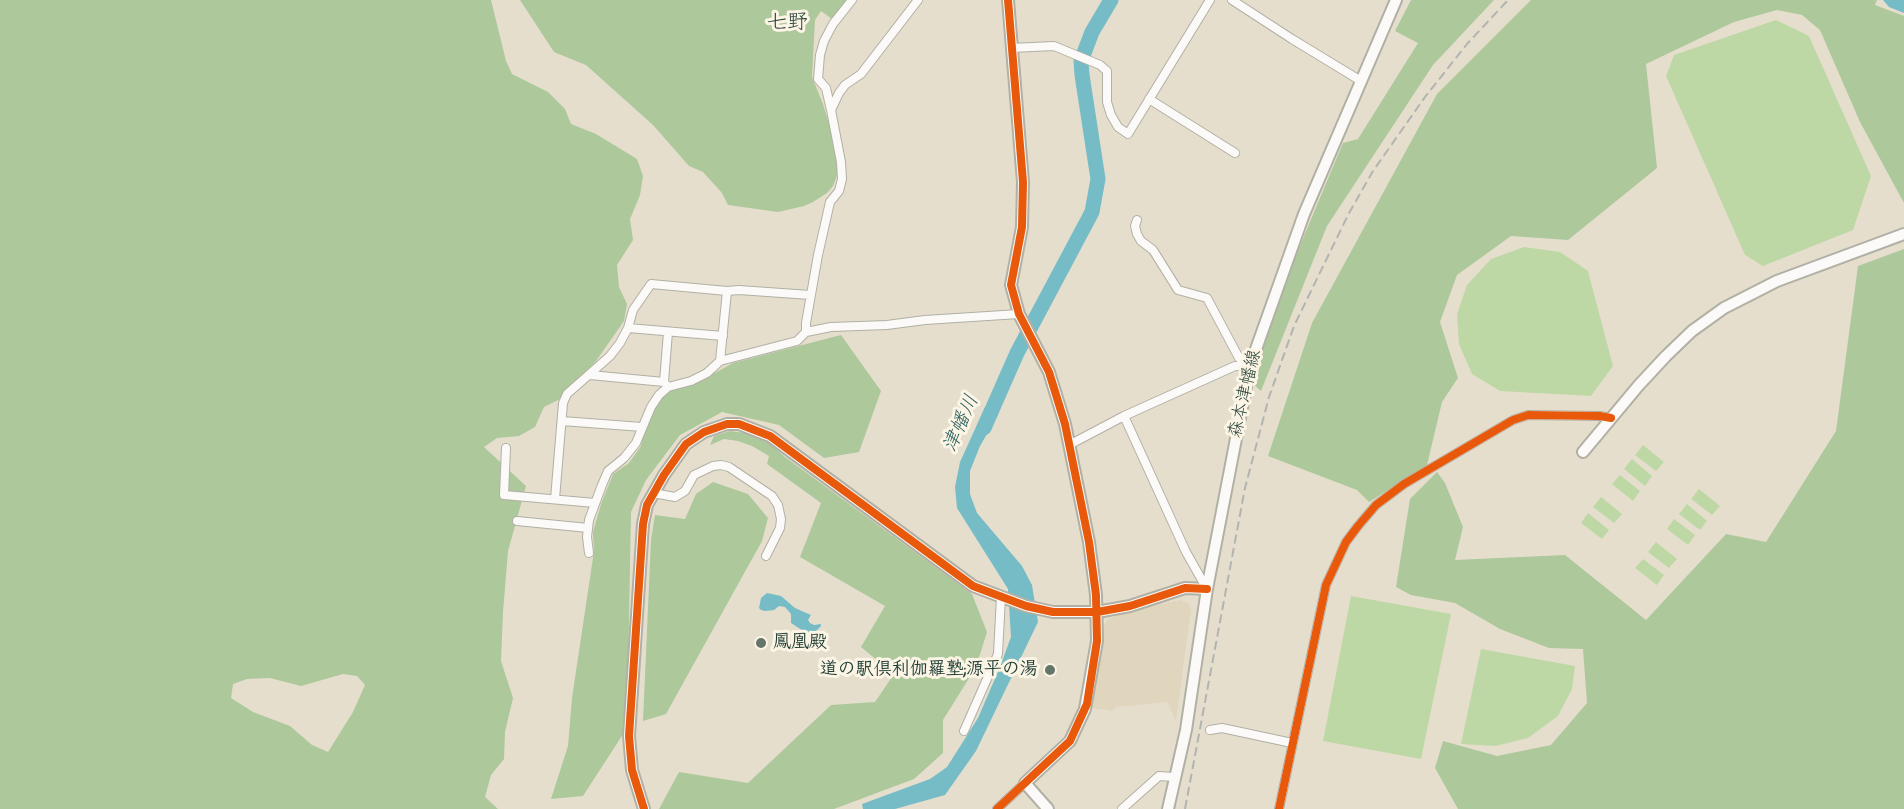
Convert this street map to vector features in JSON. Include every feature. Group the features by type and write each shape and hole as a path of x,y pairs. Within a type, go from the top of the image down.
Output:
{"street":[{"path":"806,332 810,295 830,202 839,190 842,179 841,162 826,88 818,79 820,55 833,24 852,0"},
{"path":"831,110 845,85 861,74 918,0"},
{"path":"998,809 1070,741 1078,726 1087,704 1096,651 1097,612 1089,542 1069,445 1049,372 1019,314 1011,285 1022,227 1023,182 1008,0"},
{"path":"1011,48 1047,45 1100,64 1107,71 1107,102 1111,115 1118,127 1128,134 1210,0"},
{"path":"1232,0 1361,81"},
{"name":"森本津幡線","path":"1168,809 1186,730 1207,589 1250,366 1304,214 1396,0"},
{"path":"1149,99 1235,153"},
{"path":"1137,220 1137,234 1153,250 1178,290 1207,298 1239,358 1250,366"},
{"path":"1583,452 1666,356 1692,330 1724,308 1777,281 1904,234"},
{"path":"555,499 562,421 567,394 610,356 628,328 633,310 651,284 810,295"},
{"path":"720,361 727,291"},
{"path":"590,375 666,384 699,377 720,361 797,341 806,332 831,327 1019,314"},
{"path":"628,328 723,336"},
{"path":"589,554 588,528 608,471 636,443 651,407 666,384 668,332"},
{"path":"1069,445 1125,416 1235,366 1250,366"},
{"path":"1279,809 1326,585 1346,542 1376,505 1404,484 1513,420 1528,415 1611,418"},
{"path":"1125,416 1186,552 1207,589"},
{"path":"562,421 642,427"},
{"path":"644,809 632,770 629,736 643,524 647,505 653,493 686,444 704,432 727,424 739,424 770,436 973,586 1001,597 1053,612 1097,612 1130,606 1185,588 1207,589"},
{"path":"506,448 504,495 595,503"},
{"path":"653,493 675,497 685,491 693,475 713,466 729,467 772,496 778,506 781,519 780,528 766,556"},
{"path":"518,521 588,528"},
{"path":"964,731 998,654 1001,597"},
{"path":"1210,730 1222,728 1292,743"},
{"path":"1122,809 1159,776 1174,777"},
{"path":"1025,783 1048,809"}],"shaded area":[{"path":"1180,600 1188,603 1191,609 1176,721 1167,702 1117,707 1112,711 1091,708 1103,627 1108,619 1130,610"}],"green space":[{"path":"0,0 491,0 506,61 512,74 548,92 565,109 571,124 596,134 637,159 643,176 640,195 630,219 633,240 617,265 619,287 627,304 624,321 596,361 558,400 544,407 535,427 519,436 497,438 484,447 526,486 508,551 503,612 501,661 513,698 505,732 504,759 491,775 485,797 498,809 0,809","holes":["343,674 357,676 365,685 353,712 328,752 312,745 290,726 253,712 231,698 233,684 247,679 270,678 301,686"]},
{"path":"520,0 848,0 832,19 821,11 815,20 812,77 832,134 838,173 833,186 813,202 778,212 728,205 722,193 703,172 689,166 653,125 586,65 554,52"},
{"path":"1411,0 1494,0 1433,65 1327,226 1261,391 1251,382 1286,279 1343,143 1358,139 1418,43 1395,31"},
{"path":"1531,0 1877,0 1875,5 1904,16 1904,203 1860,122 1820,30 1802,15 1777,10 1734,22 1646,64 1657,168 1568,240 1511,236 1457,275 1440,322 1458,378 1442,402 1427,465 1369,502 1357,490 1268,456 1312,323 1437,94"},
{"path":"1776,20 1809,36 1871,176 1853,230 1763,266 1745,255 1666,76 1674,55"},
{"path":"1524,247 1560,252 1588,271 1613,366 1591,396 1500,391 1472,374 1459,344 1457,314 1467,285 1491,259"},
{"path":"1904,249 1904,809 1458,809 1435,768 1443,741 1497,756 1551,745 1587,703 1583,649 1549,648 1500,629 1455,603 1411,595 1396,587 1410,499 1437,472 1445,483 1463,527 1455,560 1565,555 1646,620 1726,534 1766,542 1836,431 1858,266"},
{"path":"841,335 881,391 859,452 824,458 779,425 722,412 680,435 646,480 631,512 627,728 583,796 551,799 568,746 572,698 594,551 593,532 613,474 629,463 641,446 645,428 659,400 666,393 702,380 733,363"},
{"path":"730,431 766,440 785,457 972,594 987,632 976,667 943,720 943,753 914,779 834,809 659,809 679,772 748,783 831,705 875,702 894,674 861,647 885,606 800,557 821,503 767,464 769,456 752,446 724,439 710,445 714,436"},
{"path":"1643,445 1664,462 1656,471 1635,455"},
{"path":"1632,459 1652,476 1645,486 1624,469"},
{"path":"1620,475 1640,491 1633,501 1612,484"},
{"path":"713,482 748,494 768,518 762,541 666,714 643,721 651,540 655,515 685,519 696,494"},
{"path":"1699,489 1720,506 1712,515 1691,499"},
{"path":"1601,497 1622,514 1614,523 1593,507"},
{"path":"1687,504 1707,521 1700,530 1679,514"},
{"path":"1588,513 1609,530 1602,539 1581,523"},
{"path":"1674,519 1695,535 1688,545 1667,529"},
{"path":"1656,542 1677,559 1669,568 1648,552"},
{"path":"1643,559 1664,575 1657,585 1635,568"},
{"path":"1351,596 1451,614 1421,759 1323,741"},
{"path":"1481,649 1575,666 1572,689 1558,716 1528,738 1496,746 1461,744"}],"water":[{"path":"1883,0 1904,0 1904,13 1889,7"},
{"path":"985,407 998,415 980,446 970,471 970,494 977,513 1022,566 1032,585 1038,622 976,751 945,795 895,809 863,809 862,804 930,779 947,767 978,718 1011,637 1008,589 957,508 955,487 960,462"},
{"path":"767,593 781,596 795,608 811,615 808,620 810,623 821,624 821,626 815,632 808,634 791,623 791,614 785,607 761,610 759,608 761,598"}],"waterway":[{"name":"津幡川","path":"984,428 1017,353 1092,212 1098,179 1081,61 1092,32 1111,0"}],"railway":[{"path":"1185,809 1245,488 1269,397 1294,326 1348,215 1373,171 1425,97 1467,44 1508,0"}],"cycle path":[{"path":"997,809 1070,741 1087,704 1097,641 1096,595 1089,542 1065,424 1049,372 1019,314 1011,285 1022,227 1023,182 1008,0"},
{"path":"1279,809 1326,585 1346,542 1358,526 1376,505 1404,484 1513,420 1528,415 1611,418"},
{"path":"644,809 632,770 629,736 643,524 647,505 664,475 686,444 704,432 727,424 739,424 770,436 973,586 1026,606 1053,612 1097,612 1130,606 1185,588 1207,589"}],"place":[{"name":"鳳凰殿","path":"761,643"},
{"name":"道の駅倶利伽羅塾;源平の湯","path":"1050,670"}],"district":[{"name":"七野","path":"787,24"}]}
